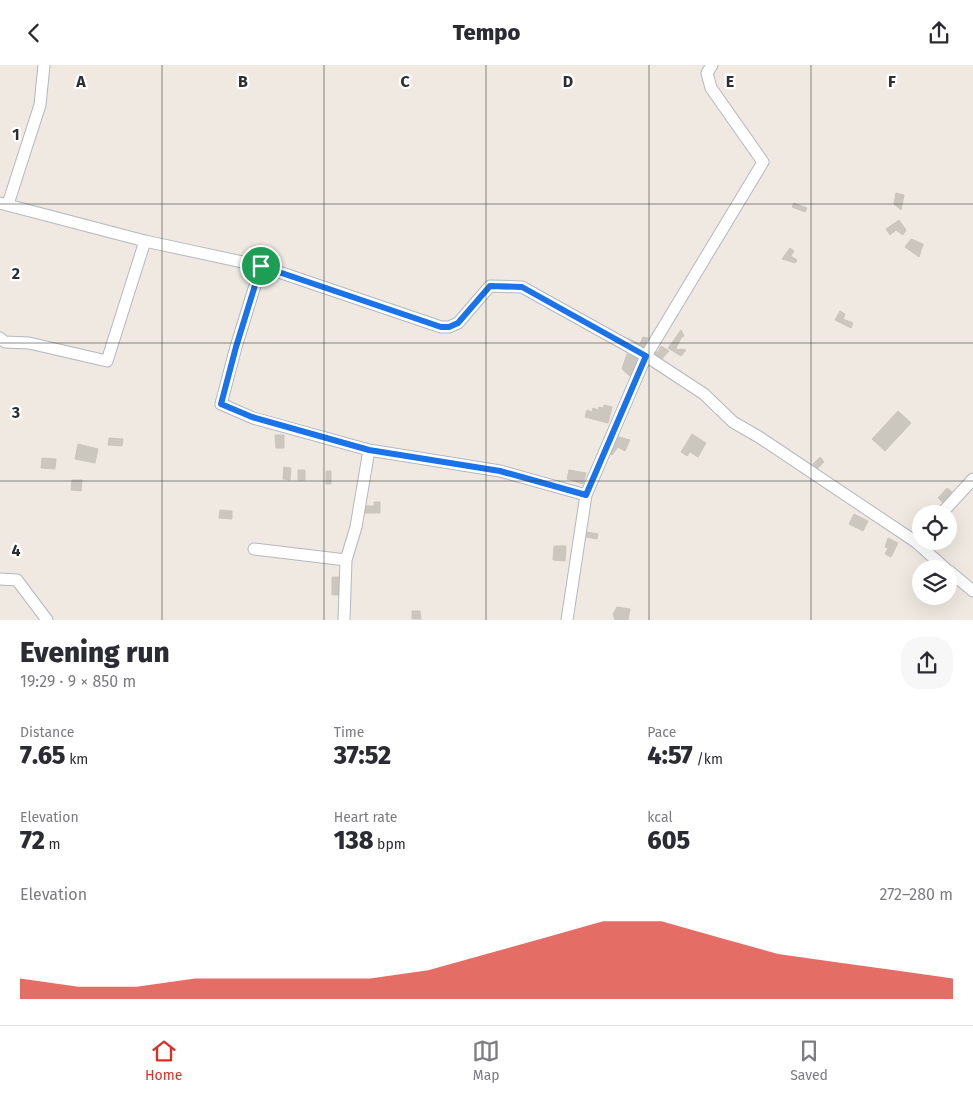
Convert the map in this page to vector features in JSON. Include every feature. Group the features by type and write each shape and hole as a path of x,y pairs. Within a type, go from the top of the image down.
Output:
{"street":[{"path":"44,65 40,105 4,204 145,241 261,266 441,327 449,327 458,323 490,286 522,287 646,356 704,394 733,422 760,437 912,535"},
{"path":"567,620 586,495 646,356 763,162 711,88 707,73 712,65"},
{"path":"0,338 5,342 29,343 107,361 145,241"},
{"path":"261,266 221,404 252,417 369,450 500,471 586,495"},
{"path":"344,620 346,560 356,527 369,450"},
{"path":"949,505 973,479"},
{"path":"254,549 346,560"},
{"path":"928,550 938,560"},
{"path":"957,578 973,591"},
{"path":"0,579 17,580 47,620"}],"building":[{"path":"896,193 904,195 901,210 894,204"},
{"path":"794,203 807,208 805,212 792,207"},
{"path":"899,220 906,230 903,235 896,230 890,235 886,229"},
{"path":"911,239 923,244 919,257 905,247"},
{"path":"790,248 794,251 791,256 797,260 795,263 782,259"},
{"path":"840,311 845,314 843,319 853,323 851,328 835,320"},
{"path":"681,330 684,336 676,348 678,350 686,350 681,356 668,348"},
{"path":"643,337 648,338 643,349 626,341 627,338 640,344"},
{"path":"661,346 669,351 660,361 651,357 653,352 658,352"},
{"path":"627,354 638,358 631,377 622,369"},
{"path":"604,405 612,407 608,423 585,417 587,410 592,412 593,408 598,410 599,407 603,408"},
{"path":"898,411 911,423 885,451 872,439"},
{"path":"692,434 706,443 698,457 690,452 687,456 681,452"},
{"path":"275,435 284,435 284,448 276,448"},
{"path":"615,436 630,440 625,451 618,447 612,455 607,452"},
{"path":"109,438 123,439 122,446 108,445"},
{"path":"78,444 98,449 95,463 75,459"},
{"path":"820,457 824,462 817,469 813,464"},
{"path":"42,458 56,459 55,469 41,468"},
{"path":"284,467 291,468 290,480 283,479"},
{"path":"298,470 305,470 305,480 298,480"},
{"path":"569,470 586,473 583,484 567,479"},
{"path":"326,471 331,471 331,484 326,484"},
{"path":"72,480 82,480 81,491 71,490"},
{"path":"947,488 952,492 943,503 938,498"},
{"path":"374,502 380,502 380,513 364,513 364,506 374,506"},
{"path":"220,510 232,511 232,519 219,518"},
{"path":"854,514 868,521 863,531 849,524"},
{"path":"587,532 598,534 597,539 586,537"},
{"path":"888,538 898,543 891,557 885,554 888,548 885,547"},
{"path":"554,546 566,546 565,561 553,560"},
{"path":"332,577 342,577 342,595 332,595"},
{"path":"617,607 630,609 628,620 615,620 613,614"},
{"path":"412,611 420,611 421,619 412,619"}],"route":[{"path":"261,266 441,327 449,327 458,323 490,286 522,287 646,356 586,495 500,471 369,450 252,417 221,404 261,266"}]}
